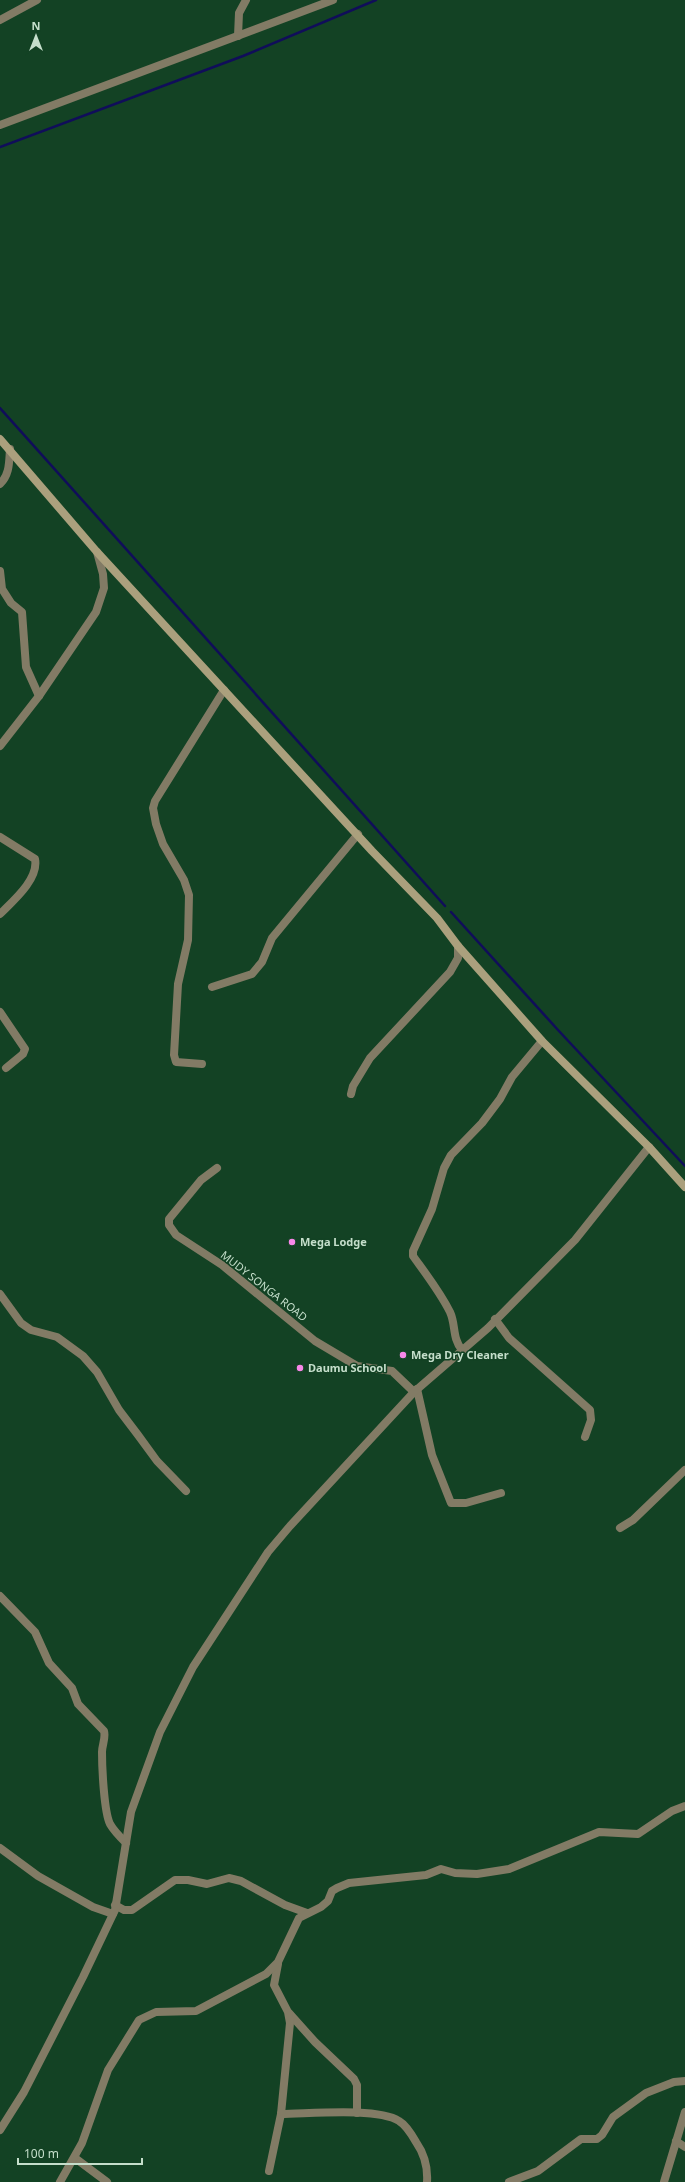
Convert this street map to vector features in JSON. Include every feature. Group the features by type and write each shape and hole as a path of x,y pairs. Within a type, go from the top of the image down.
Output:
{"main road":[{"path":"0,439 97,552 437,918 458,946 542,1041 649,1147 685,1187"}],"street":[{"path":"0,20 37,0"},
{"path":"238,36 239,13 246,0"},
{"path":"0,125 238,36 314,3 333,0"},
{"path":"0,484 6,478 8,471 10,449"},
{"path":"0,746 38,696 96,612 104,588 103,574 97,552"},
{"path":"0,572 2,589 11,603 22,612 26,667 38,696"},
{"path":"202,1064 176,1062 174,1055 178,984 188,940 189,895 184,880 163,844 156,824 153,808 155,801 224,690"},
{"path":"212,987 252,974 262,962 272,938 358,834"},
{"path":"0,837 35,859 36,864 26,885 0,914"},
{"path":"351,1094 353,1086 370,1058 450,972 458,958 458,946"},
{"path":"0,1012 25,1049 23,1054 6,1068"},
{"path":"462,1350 455,1338 451,1314 439,1292 413,1256 413,1251 432,1209 444,1168 451,1156 482,1123 500,1099 512,1077 542,1041"},
{"path":"0,2130 24,2092 83,1977 114,1909 131,1812 160,1732 193,1667 272,1548 416,1390 495,1319 575,1240 649,1147"},
{"name":"MUDY SONGA ROAD","path":"217,1168 200,1180 169,1219 169,1225 176,1235 228,1270 315,1341 356,1366 392,1371 416,1390"},
{"path":"0,1294 21,1323 31,1330 57,1338 84,1356 157,1461 186,1491"},
{"path":"495,1319 510,1338 590,1410 591,1420 585,1437"},
{"path":"416,1390 432,1455 451,1503 466,1503 501,1493"},
{"path":"620,1528 633,1520 685,1470"},
{"path":"0,1596 35,1632 49,1662 72,1688 78,1704 104,1731 106,1736 102,1751 102,1763 108,1815 114,1829 126,1843"},
{"path":"358,2113 357,2085 354,2079 315,2042 288,2012 274,1985 278,1962 297,1921 307,1913 321,1907 328,1901 332,1891 349,1883 426,1875 442,1870 455,1873 477,1874 508,1869 599,1832 638,1834 672,1811 685,1806"},
{"path":"0,1848 43,1879 93,1906 132,1910 175,1880 188,1880 207,1884 229,1878 241,1881 285,1905 307,1913"},
{"path":"60,2182 75,2158 108,2070 139,2020 156,2012 196,2011 262,1977 278,1962"},
{"path":"270,2171 281,2114 290,2023 288,2012"},
{"path":"509,2182 538,2172 581,2139 597,2139 602,2135 613,2117 646,2093 674,2082 685,2081"},
{"path":"664,2182 685,2112"},
{"path":"281,2114 358,2113 387,2116 399,2120 421,2149 425,2159 427,2182"},
{"path":"676,2141 685,2147"},
{"path":"75,2158 107,2182"}],"waterway":[{"path":"0,147 243,56 376,0"},
{"path":"0,408 445,906"},
{"path":"451,912 558,1030 685,1166"}],"place":[{"name":"Mega Lodge","path":"292,1242"},
{"name":"Mega Dry Cleaner","path":"403,1355"},
{"name":"Daumu School","path":"300,1368"}]}
